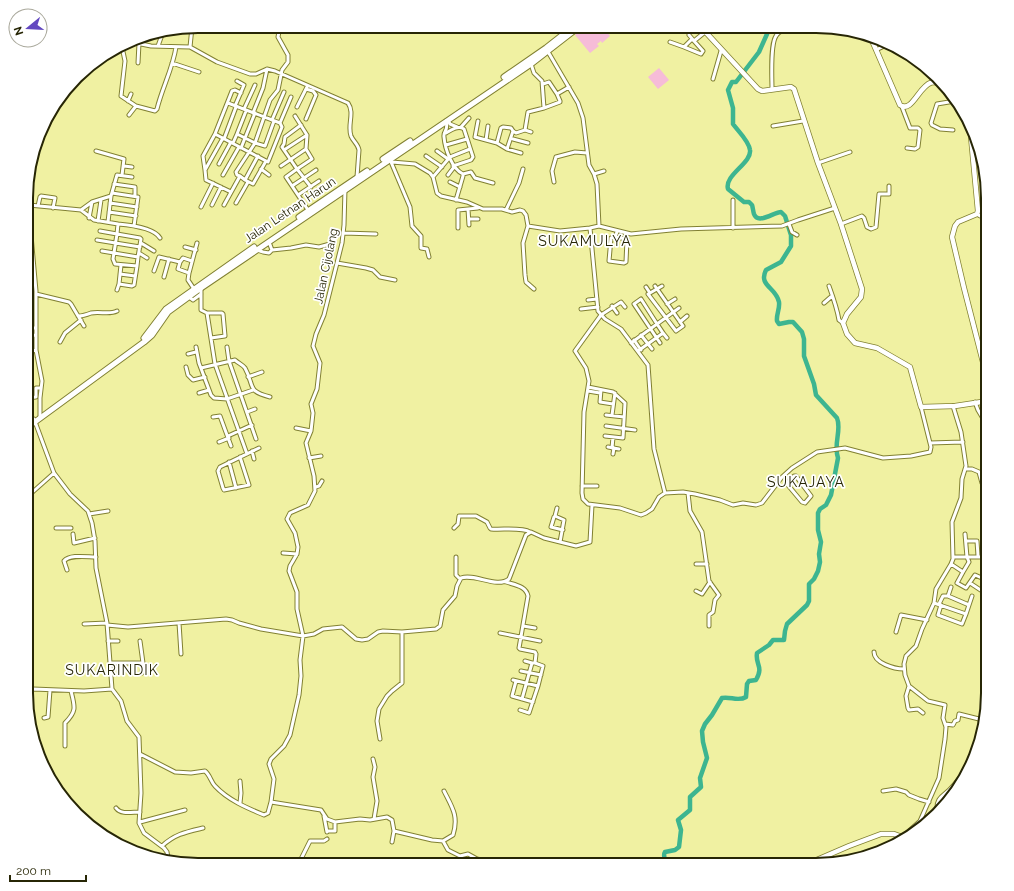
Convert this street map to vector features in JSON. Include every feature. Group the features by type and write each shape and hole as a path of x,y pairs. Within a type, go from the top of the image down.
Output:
{"main road":[{"name":"Jalan Letnan Harun","path":"547,50 566,33"},
{"name":"Jalan Letnan Harun","path":"254,250 308,210 320,205 345,189 570,33"},
{"path":"478,97 531,64 547,50"},
{"name":"Jalan Letnan Harun","path":"33,423 142,340 166,310 194,289 269,241 357,177 390,161 478,97"},
{"name":"Jalan Letnan Harun","path":"94,377 144,342 152,335 168,312 189,297 200,286"},
{"name":"Jalan Letnan Harun","path":"33,421 37,419"}],"street":[{"path":"190,47 191,33"},
{"path":"279,33 278,37 287,54 288,62 280,73 279,87 277,92 270,99 255,143 236,172 237,175 252,184 266,161 269,161 282,127 280,123 291,98"},
{"path":"684,47 704,33"},
{"path":"706,33 758,89 762,91 789,87 794,88 803,121 841,224 863,291 861,297 847,314 843,323"},
{"path":"772,89 774,39 778,33"},
{"path":"670,42 702,54 703,51 689,35"},
{"path":"158,46 161,37"},
{"path":"142,43 158,46 190,47 218,62 250,74 256,74 267,70 280,73 307,87 343,100 350,106 351,109 351,135 359,150 357,177"},
{"path":"138,63 139,44"},
{"path":"873,44 910,128 918,128 920,130 918,147 915,149 907,148"},
{"path":"123,51 125,61 120,95 136,106 157,110 176,47"},
{"path":"695,52 699,47"},
{"path":"876,50 882,47"},
{"path":"547,50 578,103 583,118 589,165 594,174 598,192 599,226"},
{"path":"713,79 721,51"},
{"path":"172,63 199,72"},
{"path":"531,64 534,72 543,84 544,108"},
{"path":"223,175 245,138 263,88 267,70"},
{"path":"205,170 223,138 244,85 237,82"},
{"path":"526,130 528,112 544,108 560,101 549,82 543,84"},
{"path":"902,107 907,107 912,104 925,86 934,82"},
{"path":"219,164 237,134 255,85"},
{"path":"237,134 255,143 265,145 284,90 279,87"},
{"path":"297,107 307,87"},
{"path":"306,118 316,95 307,87"},
{"path":"557,94 569,87"},
{"path":"231,192 206,179 203,157 215,134 233,90 241,93"},
{"path":"128,101 131,94"},
{"path":"544,96 550,105"},
{"path":"230,98 237,101"},
{"path":"950,102 937,104 931,123 940,129 953,130"},
{"path":"228,103 280,123"},
{"path":"129,115 136,106"},
{"path":"295,116 307,134 306,149 312,159 286,177 308,210"},
{"path":"447,120 450,124 461,127 469,118"},
{"path":"447,120 448,128 444,134 448,157 454,167 462,174"},
{"path":"478,121 475,137 497,143 521,153"},
{"path":"772,126 803,121"},
{"path":"300,124 285,137 282,147 311,187"},
{"path":"486,140 488,126"},
{"path":"444,134 457,127"},
{"path":"448,175 454,167 471,160 473,157 464,130 461,127"},
{"path":"497,143 502,127 511,128 514,132"},
{"path":"514,132 526,130 532,132"},
{"path":"507,148 514,132"},
{"path":"215,134 266,161"},
{"path":"284,150 307,134"},
{"path":"512,138 528,143"},
{"path":"446,145 467,139"},
{"path":"972,145 977,190 977,214"},
{"path":"281,166 306,149"},
{"path":"434,177 442,168 448,157 470,149"},
{"path":"96,151 124,159 122,175"},
{"path":"437,151 448,157"},
{"path":"554,182 552,171 556,157 575,152 587,153"},
{"path":"818,163 850,152"},
{"path":"236,203 258,156"},
{"path":"426,156 442,168"},
{"path":"429,257 426,248 421,248 420,235 412,226 410,208 390,161 415,164 434,177 438,194 467,202 480,208"},
{"path":"124,166 132,167"},
{"path":"261,169 269,175"},
{"path":"506,210 519,183 523,169"},
{"path":"292,186 316,170"},
{"path":"594,174 604,171"},
{"path":"462,174 471,172 475,178 493,182"},
{"path":"456,200 462,174"},
{"path":"108,222 110,203 116,175 132,177"},
{"path":"224,205 240,176"},
{"path":"298,196 319,181"},
{"path":"450,182 460,187"},
{"path":"201,207 213,183"},
{"path":"114,184 135,187 135,196 138,197 134,226"},
{"path":"841,224 862,216 867,227 875,228 879,194 889,194 889,186"},
{"path":"212,205 222,187"},
{"name":"Jalan Cijolang","path":"316,486 306,443 311,431 313,413 311,404 318,387 320,363 313,346 316,334 322,321 337,263 343,233 345,189"},
{"path":"81,210 92,202 112,195 135,196"},
{"path":"38,206 41,196 55,198 53,208"},
{"path":"207,196 214,200"},
{"path":"98,221 101,200"},
{"path":"732,200 733,228"},
{"path":"90,218 92,202"},
{"path":"110,203 137,207"},
{"path":"33,205 81,210 90,218 98,221 134,226 154,233 160,238"},
{"path":"458,228 458,210 480,208 506,210 512,212 521,210 524,212 528,226 524,243 525,275 526,282 534,289"},
{"path":"528,226 560,231 599,226 617,232 631,234 681,229 733,228 788,224 835,208"},
{"path":"468,209 469,225"},
{"path":"109,212 136,216"},
{"path":"981,216 977,214 958,222 954,226 952,237 981,354"},
{"path":"468,219 478,219"},
{"path":"118,224 113,263 137,266"},
{"path":"788,224 792,232 797,235"},
{"path":"590,228 598,311 601,315 622,329 640,350 649,366 654,449 664,493"},
{"path":"100,231 140,238 133,285 119,284"},
{"path":"615,237 627,239 626,262 624,263 609,261 611,238 615,237 617,232"},
{"path":"343,233 376,234"},
{"path":"97,240 140,245 154,251"},
{"path":"269,241 272,250"},
{"path":"194,289 188,280 197,243"},
{"path":"254,250 268,253 272,250 291,248 306,244 319,247 330,244"},
{"path":"185,247 196,250"},
{"path":"102,251 138,255 147,258"},
{"path":"154,271 158,257 180,262"},
{"path":"189,273 179,270 180,262 183,258 192,261"},
{"path":"164,277 169,259"},
{"path":"337,263 373,270 380,277 395,280"},
{"path":"33,264 36,294 36,350 42,381 37,419 54,473 63,486 89,514 95,538 96,568 107,624 112,689 121,701 127,721 139,735 140,822 144,833 162,846 167,852 168,855"},
{"path":"117,290 121,265"},
{"path":"120,274 135,276"},
{"path":"200,286 201,310 207,313 223,314 225,336 211,338"},
{"path":"660,343 634,305 656,288 662,286"},
{"path":"625,308 621,302 612,306 601,315 575,351 586,369 589,381 584,412 583,499 588,504 620,508 642,515 652,509 659,497 664,493 688,493 718,499 733,505 743,503 758,505 771,492 786,473 813,453 845,448 883,458 892,458 929,452 932,449 910,367 876,348 860,345 854,342 847,333 843,323 839,320 836,305 829,286"},
{"path":"646,288 675,331 683,327 656,288"},
{"path":"36,294 69,302 84,326"},
{"path":"189,297 193,300 201,294"},
{"path":"824,303 832,296"},
{"path":"588,300 597,299"},
{"path":"641,299 667,338"},
{"path":"667,304 675,299"},
{"path":"612,306 617,313"},
{"path":"581,310 598,307"},
{"path":"632,342 679,308"},
{"path":"78,316 84,316 91,313 110,313 118,311"},
{"path":"207,313 215,364 247,454"},
{"path":"680,322 688,316"},
{"path":"60,342 65,334 81,320"},
{"path":"640,350 663,332"},
{"path":"641,335 652,349"},
{"path":"196,347 199,363 214,398 227,399 253,390"},
{"path":"227,347 229,361 256,439"},
{"path":"188,354 196,352"},
{"path":"201,368 235,360 244,366 253,390 257,394 270,397"},
{"path":"186,367 188,375 193,380 204,377"},
{"path":"248,377 262,372"},
{"path":"33,397 36,397 36,388 41,388"},
{"path":"588,389 615,393 625,403 623,438 605,436"},
{"path":"199,393 210,390"},
{"path":"600,391 600,402 613,404"},
{"path":"612,415 615,393"},
{"path":"975,402 981,415"},
{"path":"921,407 953,406 981,402"},
{"path":"923,713 918,709 909,710 908,708 906,696 909,686 904,670 906,657 916,646 934,603 936,590 954,556 952,522 960,501 962,478 965,469 962,442 953,406"},
{"path":"247,412 255,409"},
{"path":"606,415 624,417"},
{"path":"213,416 220,416 231,446"},
{"path":"218,427 223,425"},
{"path":"218,442 252,425"},
{"path":"606,426 635,430"},
{"path":"296,428 311,431"},
{"path":"613,437 611,447 613,454"},
{"path":"930,444 962,442"},
{"path":"611,447 619,448"},
{"path":"240,457 249,484 248,486 226,490 223,488 218,470 221,466 229,462 240,457 247,454 259,448"},
{"path":"252,451 254,459"},
{"path":"309,458 321,456"},
{"path":"229,462 236,488"},
{"path":"965,469 979,472 981,482"},
{"path":"33,492 54,473"},
{"path":"786,473 791,479"},
{"path":"796,476 811,496 806,502 802,502 787,484 791,479 796,476"},
{"path":"140,754 175,772 191,773 205,771 222,793 253,811 265,815 268,813 274,779 269,764 271,759 284,746 291,732 300,689 301,676 300,660 303,636 297,609 297,592 289,571 298,549 297,539 287,519 290,513 309,504 315,492 316,486 320,486 322,481"},
{"path":"582,486 597,486"},
{"path":"688,493 690,511 702,532 710,582 716,589 719,596 715,600 713,612 709,615 709,626"},
{"path":"454,528 458,524 459,516 474,515 486,521 491,529 524,530 544,538 576,546 590,542 592,505"},
{"path":"557,508 551,527 563,530"},
{"path":"89,514 108,511"},
{"path":"555,516 564,519 560,542"},
{"path":"56,528 71,528"},
{"path":"506,582 510,577 526,536 530,532"},
{"path":"73,534 74,543 95,538"},
{"path":"965,534 969,563 957,584 966,588 975,575 981,578"},
{"path":"966,541 976,540 978,556"},
{"path":"283,553 297,554"},
{"path":"954,556 981,557"},
{"path":"67,570 64,561 69,557 96,557"},
{"path":"456,557 456,575 460,579"},
{"path":"696,564 707,564"},
{"path":"951,564 963,572"},
{"path":"84,624 107,624 128,627 226,619 261,629 303,636 314,634 323,629 345,628 356,639 362,640 368,639 378,632 383,631 402,632 431,630 438,628 440,626 443,610 455,596 462,577 470,576 487,581 506,582 524,588 528,593 529,599 520,649 536,653 529,673 528,684 523,700"},
{"path":"696,591 701,594 710,582"},
{"path":"970,583 981,590"},
{"path":"948,596 951,587"},
{"path":"969,605 948,596 943,596 938,615 961,624 963,623 966,614 969,605 972,596"},
{"path":"934,603 966,614"},
{"path":"960,612 963,603"},
{"path":"896,632 901,615 927,620"},
{"path":"179,623 181,654"},
{"path":"523,626 535,628"},
{"path":"380,739 377,721 379,709 389,694 402,684 402,632"},
{"path":"500,633 540,641"},
{"path":"108,641 118,641"},
{"path":"140,641 142,673"},
{"path":"874,652 877,660 904,670"},
{"path":"520,710 529,713 538,686 542,666 524,661"},
{"path":"110,663 142,663"},
{"path":"521,671 541,675"},
{"path":"533,702 512,696 514,681 538,686"},
{"path":"909,686 928,701 944,704 943,718 945,724 945,739 942,767 939,778 920,821"},
{"path":"33,688 71,691 112,689"},
{"path":"44,718 48,717 50,690"},
{"path":"65,746 65,723 72,716 74,710 71,691"},
{"path":"945,724 953,725 954,721 958,720 959,714 979,719"},
{"path":"373,759 373,778 377,801 374,819"},
{"path":"240,781 240,803"},
{"path":"937,805 942,795 953,784"},
{"path":"883,791 896,789 929,802"},
{"path":"396,832 442,841 454,834 456,822 455,812 444,791"},
{"path":"271,802 321,810 323,812 327,831 335,831 335,822"},
{"path":"116,808 121,812 140,812"},
{"path":"140,822 185,810"},
{"path":"324,816 332,822 360,819 370,820 384,817 389,818 392,821 396,832 392,842"},
{"path":"162,846 181,833 187,833 203,828"},
{"path":"826,858 877,835 890,834 898,836"},
{"path":"302,858 310,841 324,841 327,839"},
{"path":"442,841 449,850 460,856 469,854 475,858"}],"shaded area":[{"path":"577,33 608,33 610,36 602,43 601,41 597,44 599,46 590,53 575,35"},
{"path":"659,68 669,80 658,89 648,77"}],"waterway":[{"path":"664,858 665,852 675,850 679,847 681,830 678,820 690,810 690,797 701,787 700,778 707,758 702,731 705,724 722,698 740,699 746,697 747,684 749,681 756,680 759,672 757,653 769,645 773,640 784,640 787,624 807,605 809,601 809,584 814,579 820,562 819,554 821,542 818,530 818,513 820,509 826,505 831,495 838,458 836,448 839,427 837,418 816,395 814,384 804,356 804,339 802,332 793,322 779,324 777,321 779,302 775,293 764,280 766,270 781,262 791,246 791,235 785,216 781,212 762,218 756,217 752,205 749,202 744,202 728,189 730,179 747,160 750,150 746,140 733,124 733,108 728,90 732,82 736,82 759,52 767,33"}],"district":[{"name":"SUKAMULYA","path":"585,241"},
{"name":"SUKAJAYA","path":"806,482"},
{"name":"SUKARINDIK","path":"112,670"}]}
